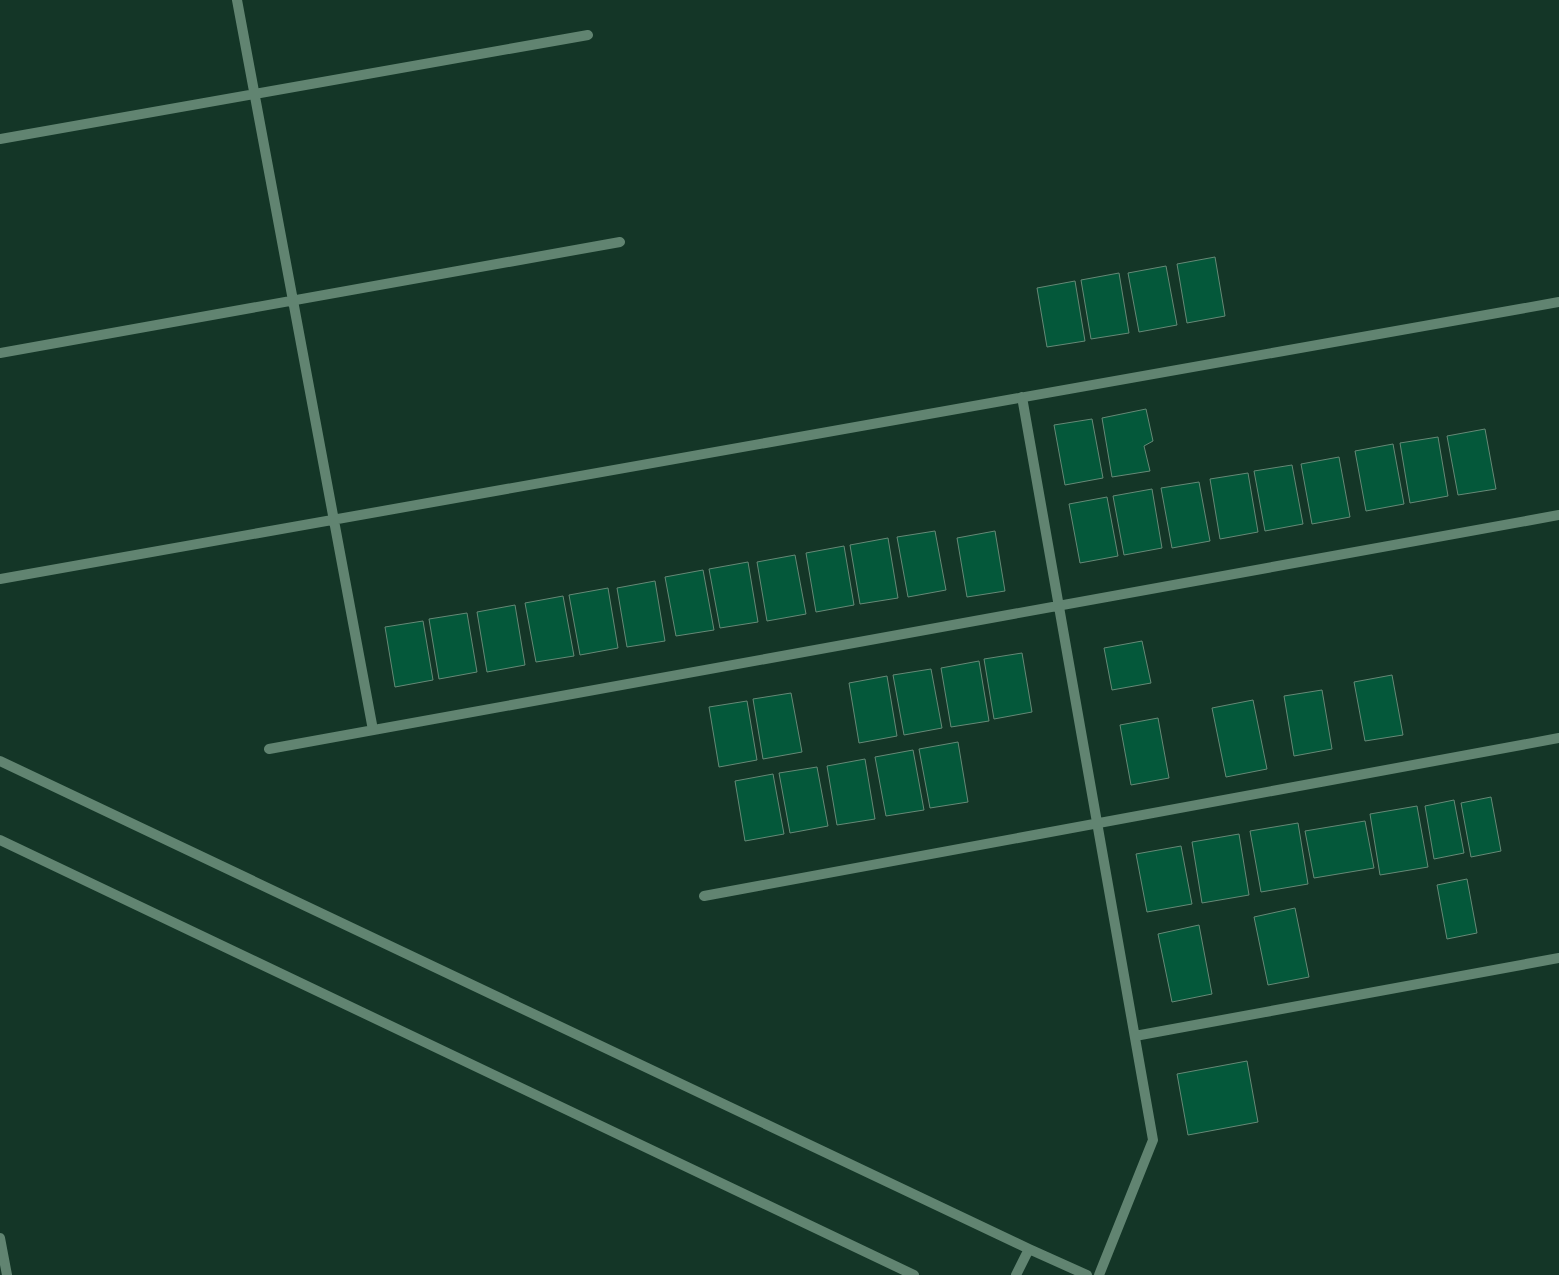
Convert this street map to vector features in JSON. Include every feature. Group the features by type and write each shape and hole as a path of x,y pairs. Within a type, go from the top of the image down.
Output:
{"street":[{"path":"237,0 373,730"},
{"path":"0,138 588,35"},
{"path":"0,354 620,242"},
{"path":"0,579 1559,302"},
{"path":"1022,397 1153,1140 1099,1275"},
{"path":"269,749 1559,515"},
{"path":"704,896 1559,738"},
{"path":"0,761 1087,1275"},
{"path":"0,840 914,1275"},
{"path":"1135,1036 1559,958"},
{"path":"0,1238 7,1275"},
{"path":"1016,1275 1029,1249"}],"building":[{"path":"1215,257 1225,316 1187,323 1177,264"},
{"path":"1166,266 1177,325 1139,332 1128,273"},
{"path":"1119,273 1129,333 1091,339 1081,280"},
{"path":"1075,281 1085,341 1047,347 1037,288"},
{"path":"1146,409 1153,441 1144,446 1150,471 1112,477 1102,418"},
{"path":"1092,419 1103,478 1065,485 1054,425"},
{"path":"1485,429 1496,489 1458,495 1447,436"},
{"path":"1438,437 1448,496 1410,503 1400,443"},
{"path":"1393,444 1404,504 1366,511 1355,451"},
{"path":"1339,457 1350,517 1312,524 1301,464"},
{"path":"1292,465 1303,524 1265,531 1254,471"},
{"path":"1248,473 1258,532 1220,539 1210,479"},
{"path":"1199,482 1210,541 1172,548 1161,488"},
{"path":"1152,489 1162,548 1124,555 1113,496"},
{"path":"1107,497 1118,556 1080,563 1069,504"},
{"path":"935,531 946,590 908,597 897,537"},
{"path":"995,531 1005,591 967,597 957,538"},
{"path":"888,538 898,598 860,604 850,545"},
{"path":"844,546 854,605 816,612 806,553"},
{"path":"795,555 806,614 767,621 757,562"},
{"path":"748,562 758,622 720,628 709,569"},
{"path":"703,570 714,630 676,636 665,577"},
{"path":"655,581 665,641 627,647 617,588"},
{"path":"608,588 618,648 580,655 569,595"},
{"path":"563,596 574,656 536,662 525,603"},
{"path":"515,605 525,665 487,672 477,612"},
{"path":"467,613 477,672 439,679 429,619"},
{"path":"423,621 433,680 395,687 385,627"},
{"path":"1142,641 1151,683 1112,690 1104,648"},
{"path":"1022,653 1032,712 994,719 984,659"},
{"path":"979,661 989,721 951,727 941,668"},
{"path":"931,669 942,728 904,735 893,675"},
{"path":"1392,675 1403,735 1365,741 1354,682"},
{"path":"887,676 897,736 859,743 849,683"},
{"path":"1322,690 1332,749 1294,756 1284,696"},
{"path":"791,693 802,752 763,759 753,699"},
{"path":"1253,700 1267,769 1226,777 1212,708"},
{"path":"747,701 757,760 719,767 709,707"},
{"path":"1158,718 1169,778 1131,785 1120,725"},
{"path":"958,742 968,802 930,808 919,749"},
{"path":"913,750 924,810 886,816 875,757"},
{"path":"865,759 875,819 837,825 827,766"},
{"path":"817,767 828,826 790,833 779,773"},
{"path":"773,774 784,834 745,841 735,781"},
{"path":"1491,797 1501,851 1471,857 1461,803"},
{"path":"1454,800 1464,853 1434,859 1425,806"},
{"path":"1417,806 1428,867 1380,875 1370,814"},
{"path":"1365,821 1374,868 1314,878 1305,831"},
{"path":"1298,823 1308,884 1261,892 1250,831"},
{"path":"1239,834 1249,895 1202,903 1192,842"},
{"path":"1181,846 1192,904 1147,912 1136,854"},
{"path":"1467,879 1477,933 1447,939 1437,885"},
{"path":"1295,908 1309,977 1268,985 1254,917"},
{"path":"1199,925 1212,994 1172,1002 1158,934"},
{"path":"1247,1061 1258,1122 1188,1135 1177,1074"}]}
